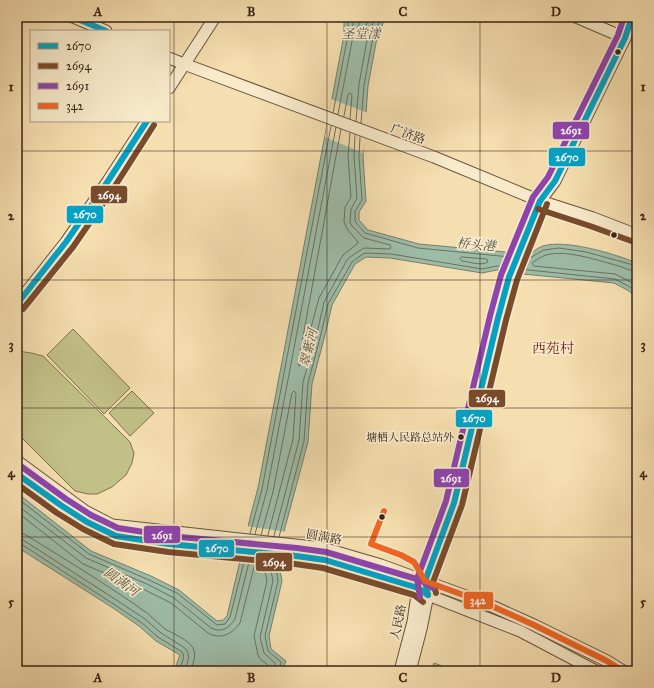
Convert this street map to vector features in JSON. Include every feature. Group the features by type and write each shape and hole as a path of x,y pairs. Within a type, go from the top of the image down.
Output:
{"street":[{"path":"73,17 104,30"},
{"path":"170,86 215,17"},
{"path":"576,17 625,38"},
{"name":"人民路","path":"400,671 422,585 454,503 509,277 540,201 555,181 625,38 632,17"},
{"name":"广济路","path":"170,58 434,157 540,201 593,218 637,235"},
{"path":"18,300 66,242 146,122"},
{"name":"圆满路","path":"17,461 85,511 112,525 323,548 381,565 422,585"},
{"name":"圆满路","path":"17,474 62,506 88,522 116,536 169,544 325,560 347,567 422,585 485,602 607,661 624,671"},
{"name":"人民路","path":"410,671 421,630 428,595 422,585"},
{"path":"428,595 520,631 596,671"}],"shaded area":[{"path":"73,329 130,388 104,414 47,355"},
{"path":"18,351 43,356 130,442 134,453 132,463 126,475 112,487 97,494 88,494 75,491 17,433"},
{"path":"132,391 154,413 130,436 109,413"}],"water":[{"path":"344,17 385,17 376,43 368,86 363,156 366,201 359,212 359,220 368,230 419,244 505,252 527,256 543,246 553,244 590,248 637,263 637,299 629,291 614,283 497,270 482,273 390,258 366,257 355,264 332,305 312,384 308,442 279,550 279,565 282,581 269,636 271,649 286,661 282,671 174,671 180,655 156,641 139,626 113,608 17,547 17,493 91,551 151,576 179,590 217,621 223,620 227,616 258,488 344,35"},
{"path":"434,663 456,671 431,671"}],"pier":[{"path":"331,99 368,113 366,139 363,153 325,137"},
{"path":"246,526 287,532 281,550 281,566 238,561"}],"transit line":[{"name":"2670","path":"73,17 104,30"},
{"name":"2691","path":"420,597 417,579 446,501 501,275 533,197 548,177 618,35 624,17"},
{"name":"2670","path":"428,595 425,581 454,503 509,277 540,201 555,181 625,38 632,17"},
{"name":"2670","path":"17,304 66,242 146,122"},
{"name":"2694","path":"23,309 73,247 115,186 154,125"},
{"name":"2694","path":"436,593 433,582 462,505 517,280 547,204"},
{"name":"2694","path":"538,209 634,242"},
{"name":"2691","path":"22,467 91,515 118,528 170,536 326,552 420,580 433,588"},
{"name":"2670","path":"17,474 87,522 116,536 169,544 325,560 418,588 428,595"},
{"name":"2694","path":"17,484 57,513 83,529 114,544 168,552 323,568 414,595 423,602"},
{"name":"342","path":"384,511 371,544 401,555 414,562 425,581 485,603 534,625 607,661 623,671"}],"place":[{"name":"塘栖人民路总站外","path":"461,437"}],"district":[{"name":"西苑村","path":"553,348"}],"water label":[{"name":"圣堂漾","path":"361,34"},
{"name":"桥头港","path":"476,245"},
{"name":"翠紫河","path":"309,348"},
{"name":"圆满河","path":"121,582"}]}
